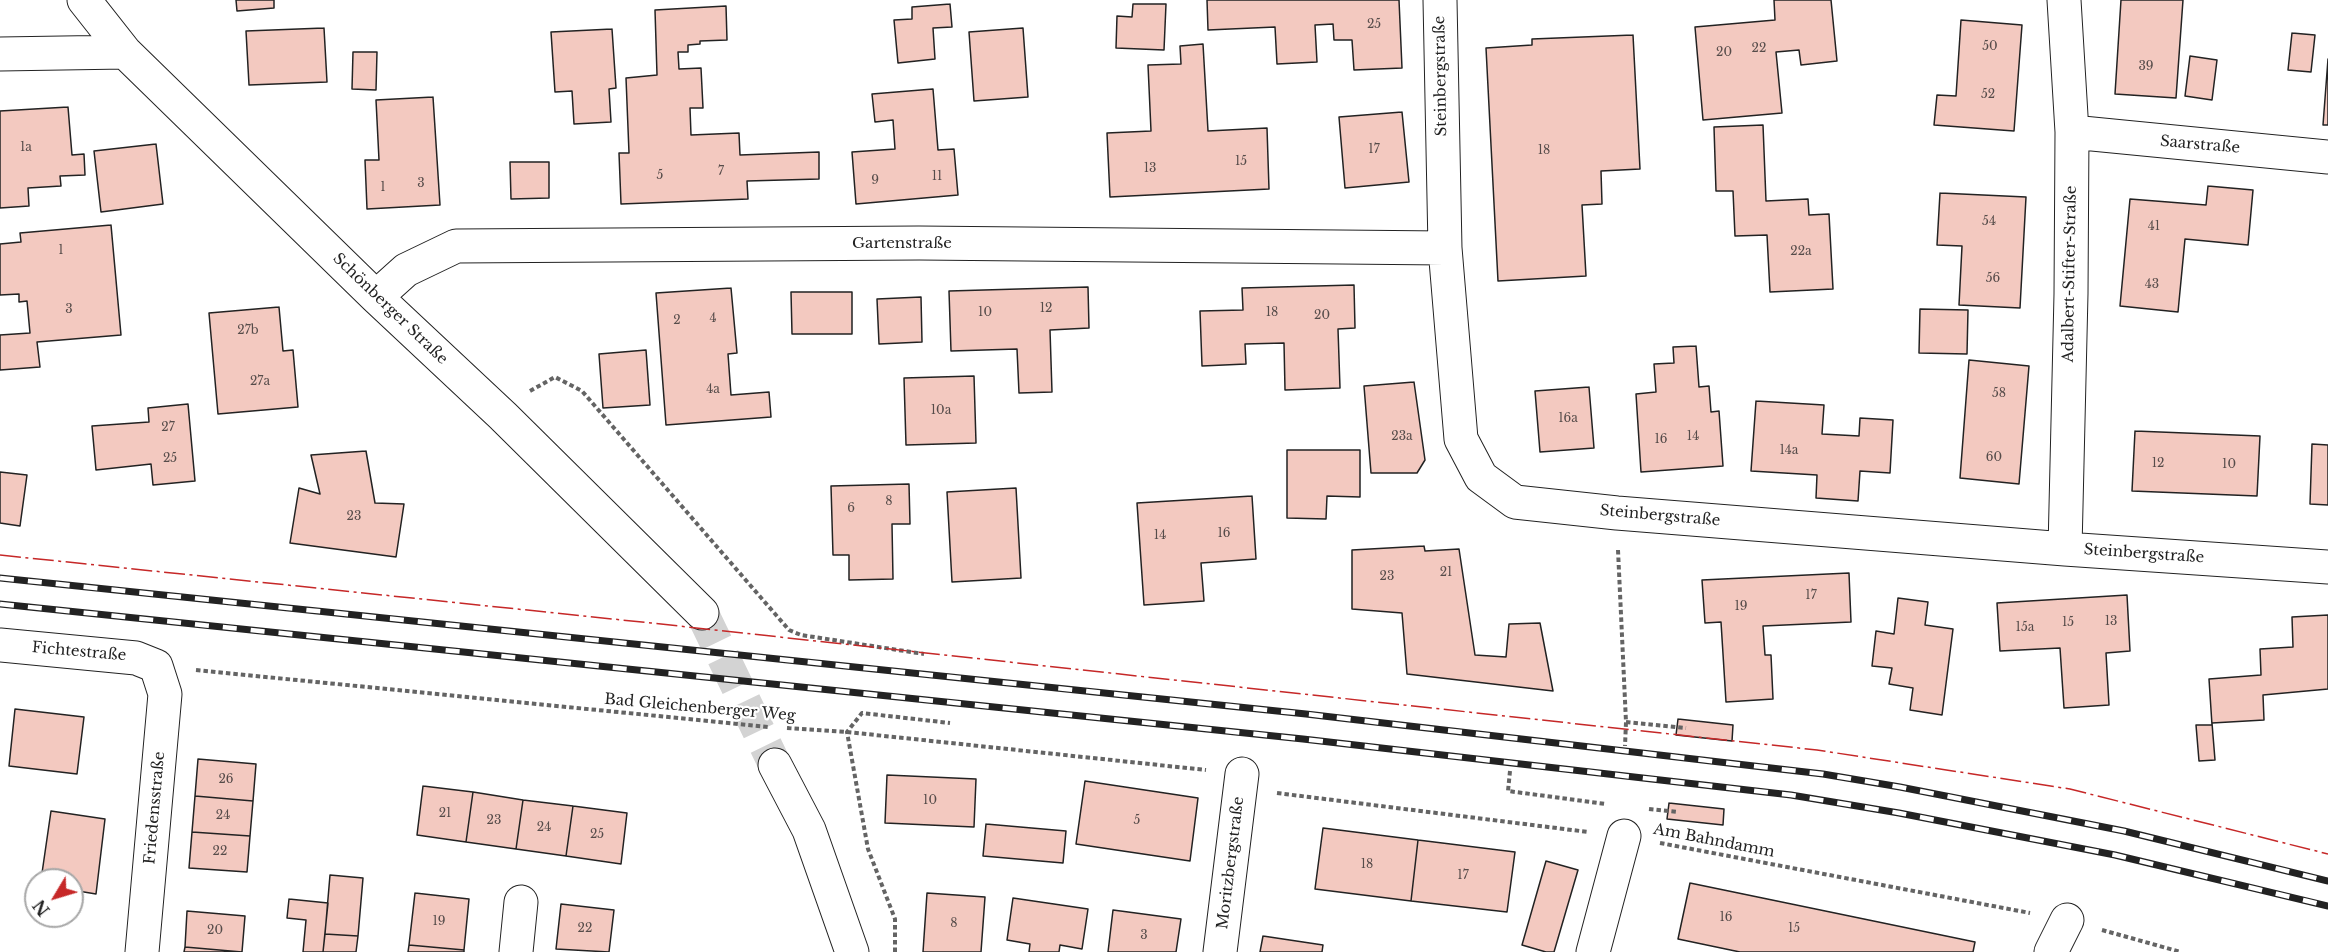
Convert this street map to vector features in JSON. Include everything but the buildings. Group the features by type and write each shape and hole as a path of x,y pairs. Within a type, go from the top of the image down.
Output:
{"street":[{"name":"Schönberger Straße","path":"84,0 125,52 376,297 503,416 702,613"},
{"name":"Steinbergstraße","path":"1440,0 1444,248 1461,439 1480,477 1515,502 1617,513 2065,549 2328,567"},
{"name":"Adalbert-Stifter-Straße","path":"2064,0 2072,132 2065,549"},
{"path":"0,54 125,52"},
{"name":"Saarstraße","path":"2072,132 2328,157"},
{"name":"Gartenstraße","path":"376,297 406,270 456,246 919,243 1444,248"},
{"name":"Fichtestraße","path":"0,645 136,658 156,666"},
{"name":"Friedensstraße","path":"142,952 165,694 156,666"},
{"path":"775,765 809,830 852,952"},
{"name":"Moritzbergstraße","path":"1220,952 1242,774"},
{"path":"1593,952 1624,836"},
{"path":"516,952 521,902"},
{"path":"2051,952 2067,920"}],"path":[{"path":"503,416 528,392 555,377 582,391 789,630 801,635 924,654"},
{"path":"1617,513 1625,746"},
{"name":"Bad Gleichenberger Weg","path":"156,666 720,724 847,732 1242,774"},
{"path":"895,952 895,919 868,849 847,732 861,713 950,723"},
{"path":"1626,723 1686,728"},
{"path":"1510,771 1508,791 1610,804"},
{"name":"Am Bahndamm","path":"1242,774 1267,792 1624,836 2067,920 2181,952"},
{"path":"1639,808 1678,812"}],"tunnel":[{"path":"702,613 775,765"}],"railway":[{"path":"0,578 1306,714 1823,774 2124,831 2328,881"},
{"path":"0,604 1303,739 1791,795 1899,813 2115,855 2328,906"}],"power":[{"path":"0,555 651,623 1817,750 2070,789 2328,854"}]}
